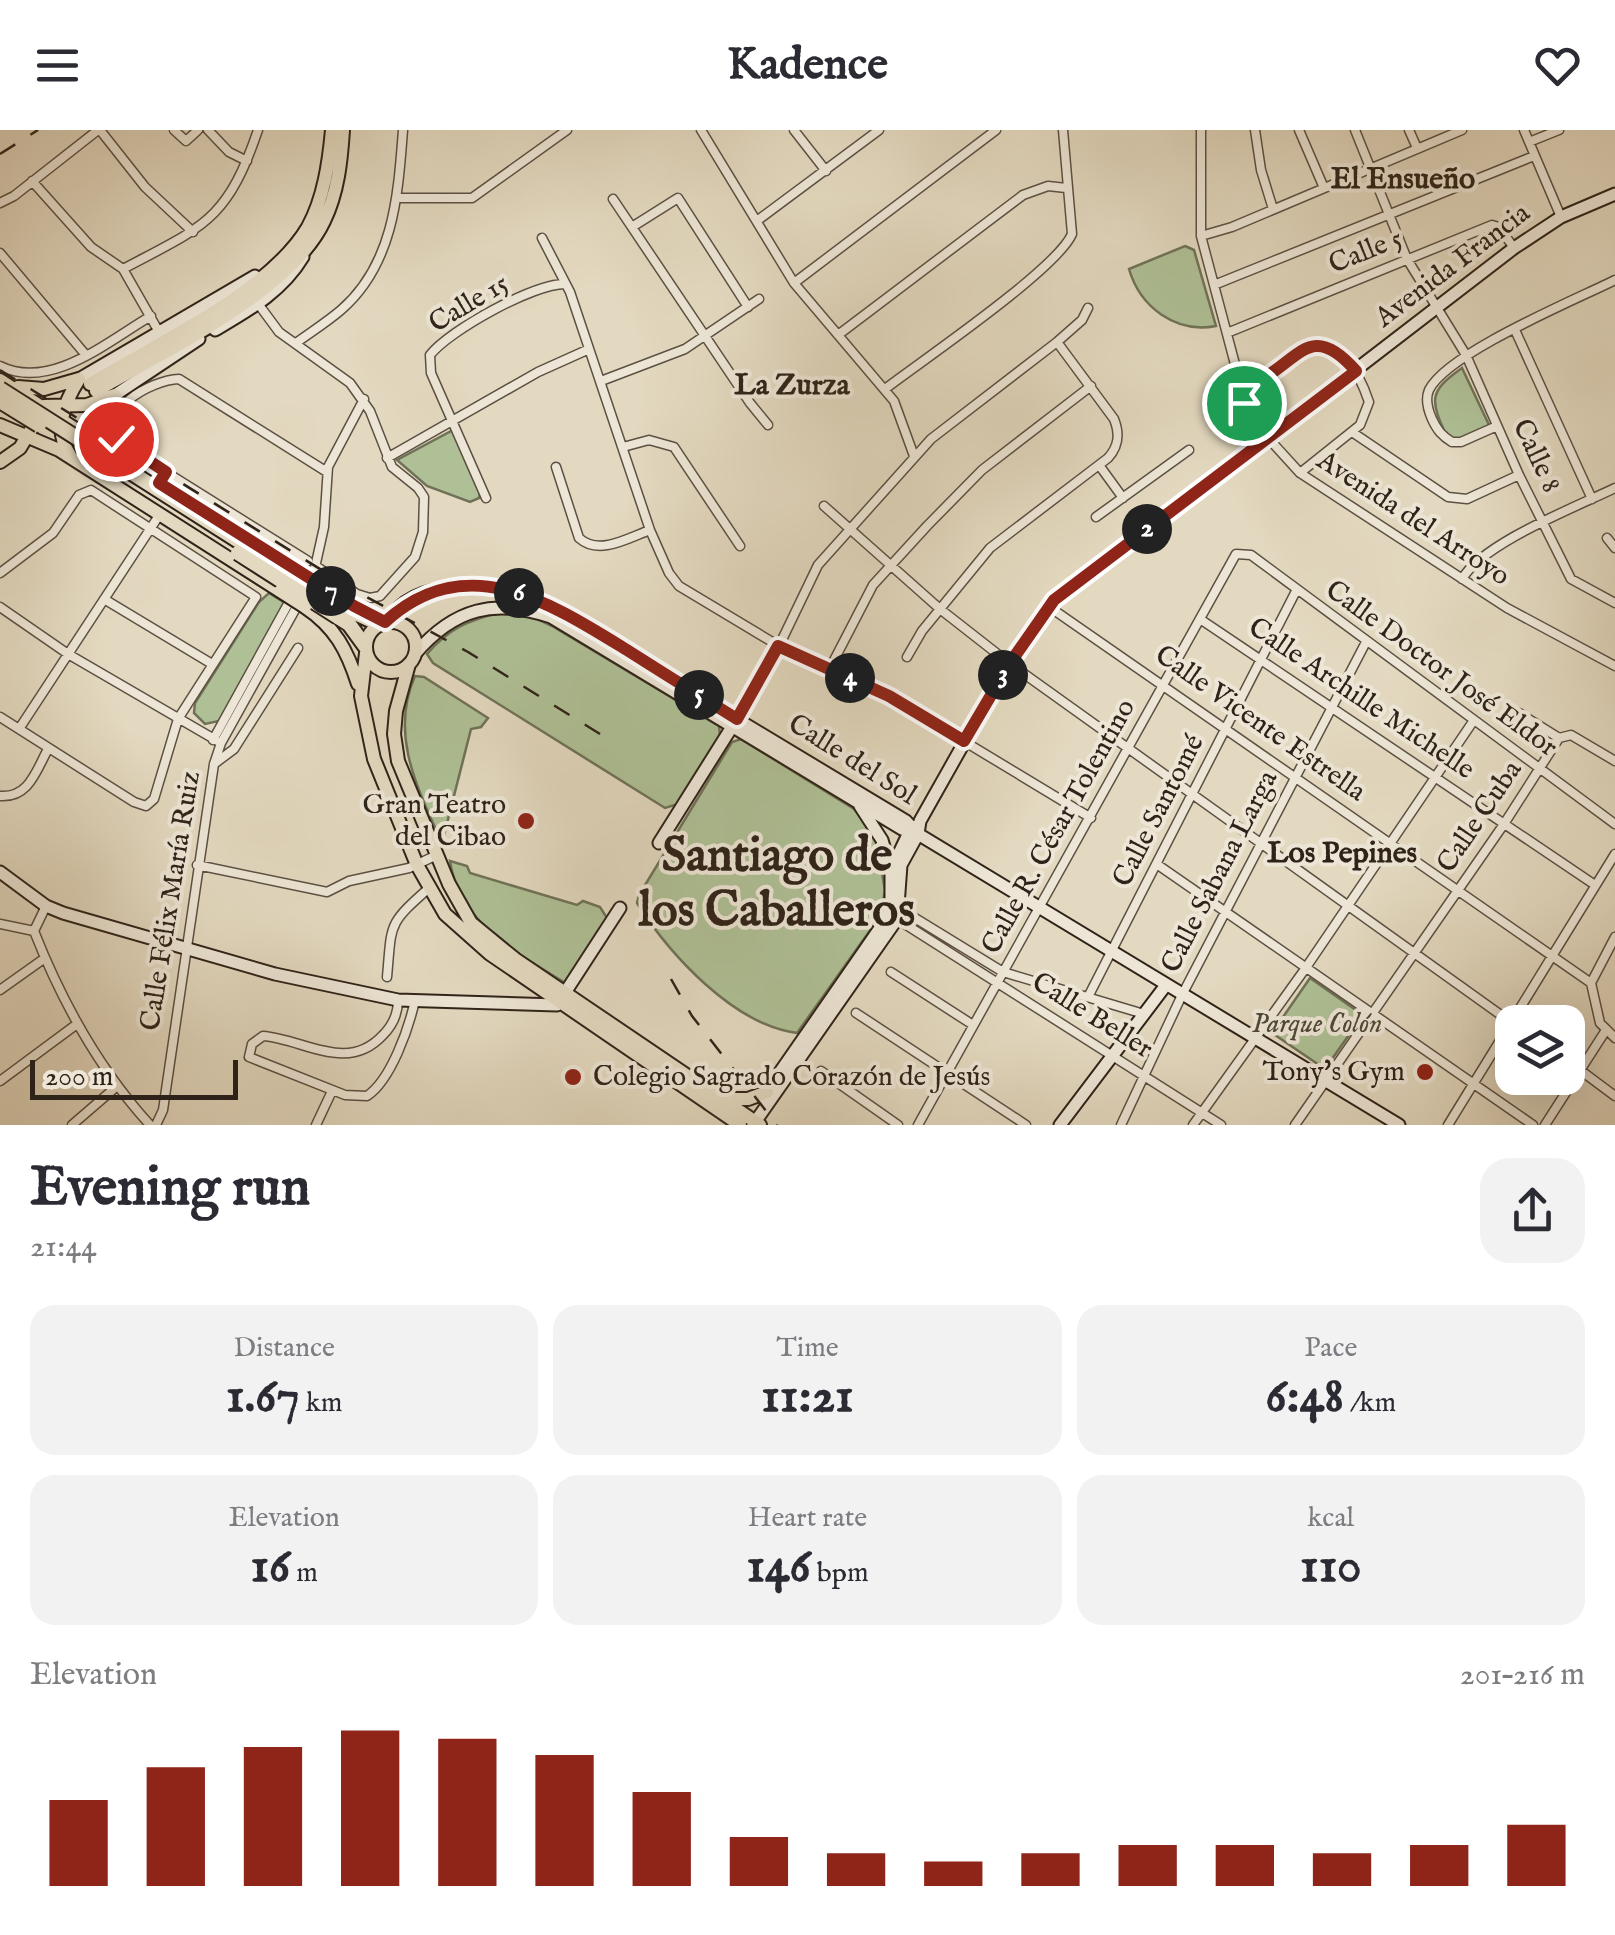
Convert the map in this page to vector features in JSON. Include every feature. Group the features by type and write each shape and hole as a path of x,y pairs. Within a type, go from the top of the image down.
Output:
{"highway":[{"path":"1,383 352,628 366,650"},
{"path":"0,404 338,618 384,622"}],"main road":[{"path":"4,440 33,421 114,395 258,305 288,279 314,214 328,164 332,130"},
{"path":"1,383 33,389 88,385 254,298 325,220 336,188 343,130"},
{"name":"Avenida Francia","path":"1048,606 1514,248 1561,217 1615,194"},
{"path":"62,448 64,412 88,385 160,332 304,243"},
{"path":"0,404 6,395 1,383"},
{"path":"1,383 35,405"},
{"path":"113,452 102,424 114,395"},
{"path":"0,404 35,405 64,412 87,425 113,452"},
{"path":"29,436 35,405"},
{"path":"64,412 77,428 113,452 162,477 309,569 384,622 398,622 409,630 416,642 396,711 395,748 437,856 471,923 563,998 751,1123"},
{"path":"62,448 66,433 77,428"},
{"path":"4,440 29,436"},
{"path":"4,440 29,436 62,448 292,603 338,618 374,759 418,865 445,914 469,939 721,1098 751,1123"},
{"path":"4,440 62,448"},
{"name":"Calle del Sol","path":"384,622 406,603 456,586 495,587 536,598 854,800 915,829"},
{"name":"Calle del Sol","path":"412,659 459,617 505,606 551,617 603,642"},
{"path":"891,870 1010,663 1048,606"},
{"path":"361,696 369,633 384,622"},
{"path":"366,650 374,666 388,672 412,659"},
{"path":"659,843 734,723"},
{"name":"Calle del Sol","path":"734,723 1399,1125"},
{"path":"751,1123 766,1092 894,913 891,870 878,831 854,800"},
{"path":"751,1123 894,913 901,864 915,829"},
{"path":"0,872 46,906 185,950 398,1000 548,1007 563,998 620,908"},
{"path":"1060,1125 1166,986"},
{"path":"721,1098 741,1100 766,1092"}],"street":[{"path":"0,203 99,130 145,187 192,232"},
{"path":"174,130 186,141 198,130"},
{"path":"208,130 228,152 248,161"},
{"path":"123,269 192,232 221,208 248,161 258,130"},
{"path":"296,343 343,308 370,275 387,241 398,198 403,130"},
{"path":"398,198 472,198 567,130"},
{"path":"701,130 794,283 894,401 914,456"},
{"path":"794,130 826,172"},
{"path":"794,283 996,130"},
{"path":"885,389 1062,252 1072,234 1063,130"},
{"name":"Avenida del Arroyo","path":"1201,130 1201,236 1249,417 1300,473 1536,625 1615,666"},
{"path":"1254,130 1273,209"},
{"path":"1299,130 1324,188"},
{"name":"Calle 8","path":"1355,130 1408,259 1466,356 1571,579 1615,602"},
{"path":"1410,130 1417,148"},
{"path":"1201,236 1232,227 1462,130"},
{"path":"1524,130 1561,217"},
{"path":"1529,142 1559,130"},
{"path":"758,220 876,131"},
{"path":"1214,284 1534,156"},
{"path":"32,182 91,247 123,269 160,332"},
{"path":"838,335 1023,194 1048,186 1066,188"},
{"path":"632,227 678,198 748,307"},
{"path":"613,199 768,424"},
{"name":"Calle 5","path":"1228,333 1492,225 1505,233 1514,248"},
{"path":"542,238 565,284 601,381 650,530 669,573 686,592 778,646 889,696 1092,818"},
{"path":"0,254 86,354"},
{"path":"1496,426 1461,442 1452,442 1444,437 1430,414 1426,399 1430,389 1466,356 1615,280"},
{"name":"Calle 15","path":"486,498 431,373 430,355 494,311 540,288 565,284"},
{"path":"601,381 685,349 759,299"},
{"path":"258,305 278,332 350,383 364,399 387,458 399,474 422,492 426,505 424,532 415,558 380,596 365,598 309,569 319,547 325,516 327,472 364,399"},
{"path":"734,723 818,565 849,528 914,456 1057,342 1082,320 1088,308"},
{"path":"0,366 19,374 40,374 86,354 151,316"},
{"path":"1515,330 1592,499"},
{"path":"908,657 922,631 990,548 1108,458 1117,444 1118,428 1057,342"},
{"path":"1242,387 1268,378 1302,350 1316,345 1338,350 1356,371 1369,402 1360,425 1300,473"},
{"path":"387,458 538,372 587,350"},
{"path":"162,477 121,444 114,434 113,421 121,406 132,398 168,380 179,379 327,472"},
{"path":"830,668 873,586 982,470 1090,386"},
{"path":"1352,432 1448,498 1467,499 1519,475"},
{"path":"623,447 650,440 674,447 740,546"},
{"path":"1096,517 1189,450"},
{"path":"1098,465 1122,498"},
{"path":"556,466 579,538 585,543 599,548 650,530"},
{"path":"1462,579 1470,566 1542,523 1615,488"},
{"path":"0,573 52,533 85,490 96,492 256,597 178,719 154,799 146,806 138,805 0,717"},
{"path":"824,506 940,608 1010,663 1495,1011"},
{"path":"20,730 160,514"},
{"path":"1607,538 1615,548"},
{"name":"Calle Doctor José Eldor","path":"1240,552 1251,556 1615,824"},
{"name":"Calle R. César Tolentino","path":"918,1125 1092,818 1232,558 1240,552"},
{"name":"Calle Santomé","path":"1088,997 1296,591"},
{"path":"104,599 212,664"},
{"name":"Calle Félix María Ruiz","path":"153,1125 162,1114 217,741 292,603"},
{"name":"Calle Vicente Estrella","path":"1048,606 1591,983"},
{"path":"0,607 68,654 217,741"},
{"name":"Calle Archille Michelle","path":"1200,619 1595,885"},
{"name":"Calle Sabana Larga","path":"1121,1125 1182,995 1366,642"},
{"path":"214,764 234,748 298,648"},
{"path":"1511,719 1519,713 1615,761"},
{"path":"1193,1125 1305,969 1474,720"},
{"name":"Calle Cuba","path":"1295,1125 1563,736"},
{"path":"0,796 16,796 26,790 48,748"},
{"path":"1523,1005 1615,854"},
{"path":"197,865 327,892 349,881 418,865 437,856"},
{"path":"1158,865 1534,1125"},
{"path":"386,977 392,927 397,917 429,888"},
{"path":"46,906 34,930 77,1024 116,1088 153,1125"},
{"path":"894,913 1003,972 1144,1014"},
{"name":"Calle Beller","path":"894,913 1220,1125"},
{"path":"0,924 34,930"},
{"path":"1615,938 1591,983 1597,1014 1615,1038"},
{"path":"0,990 45,958"},
{"path":"891,972 973,1026"},
{"path":"398,1000 389,1028 372,1046 362,1050 324,1053 263,1036 252,1044 250,1056 254,1061 332,1091 361,1098 376,1090 404,1036 415,1000"},
{"path":"856,1013 1026,1125"},
{"path":"0,1082 77,1024"},
{"path":"1585,1062 1606,1030"},
{"path":"1448,1125 1495,1051"},
{"path":"821,1072 898,1125"},
{"path":"1585,1074 1615,1096"},
{"path":"72,1125 116,1088"},
{"path":"316,1125 332,1091"},
{"path":"1549,1124 1566,1095"}],"green space":[{"path":"1185,246 1194,250 1216,326 1174,322 1151,306 1134,283 1129,269"},
{"path":"1462,368 1490,427 1461,443 1447,437 1435,398 1443,384"},
{"path":"455,429 482,482 479,498 470,502 427,486 397,460"},
{"path":"269,593 285,603 219,721 205,724 194,713 195,703 259,602"},
{"path":"498,613 527,614 552,626 719,726 720,736 678,804 665,808 433,663 427,654 443,638 467,623"},
{"path":"415,676 424,677 488,718 481,727 471,729 442,843 416,782 406,741 405,719"},
{"path":"741,739 854,809 869,826 877,845 885,890 881,915 797,1033 750,1017 727,1002 686,965 637,903 732,742"},
{"path":"450,861 467,866 470,873 577,905 583,901 600,907 607,918 565,983 510,948 478,919 465,902"},
{"name":"Parque Colón","path":"1310,978 1363,1015 1325,1069 1272,1033"}],"railway":[{"path":"0,154 38,130"},
{"path":"0,370 352,589 468,652 600,734"},
{"path":"671,979 692,1016 777,1125"}],"place":[{"name":"Gran Teatro del Cibao","path":"526,821"},
{"name":"Tony's Gym","path":"1425,1072"},
{"name":"Colegio Sagrado Corazón de Jesús","path":"573,1077"}],"district":[{"name":"El Ensueño","path":"1403,180"},
{"name":"La Zurza","path":"792,386"},
{"name":"Los Pepines","path":"1342,854"},
{"name":"Santiago de los Caballeros","path":"777,884"}],"route":[{"path":"116,439 166,472 159,483 385,622 406,603 438,590 456,586 495,587 536,598 555,608 737,719 778,646 889,696 964,741 1028,634 1054,600 1356,371 1338,350 1316,345 1302,350 1268,378 1242,387 1244,403"}]}
